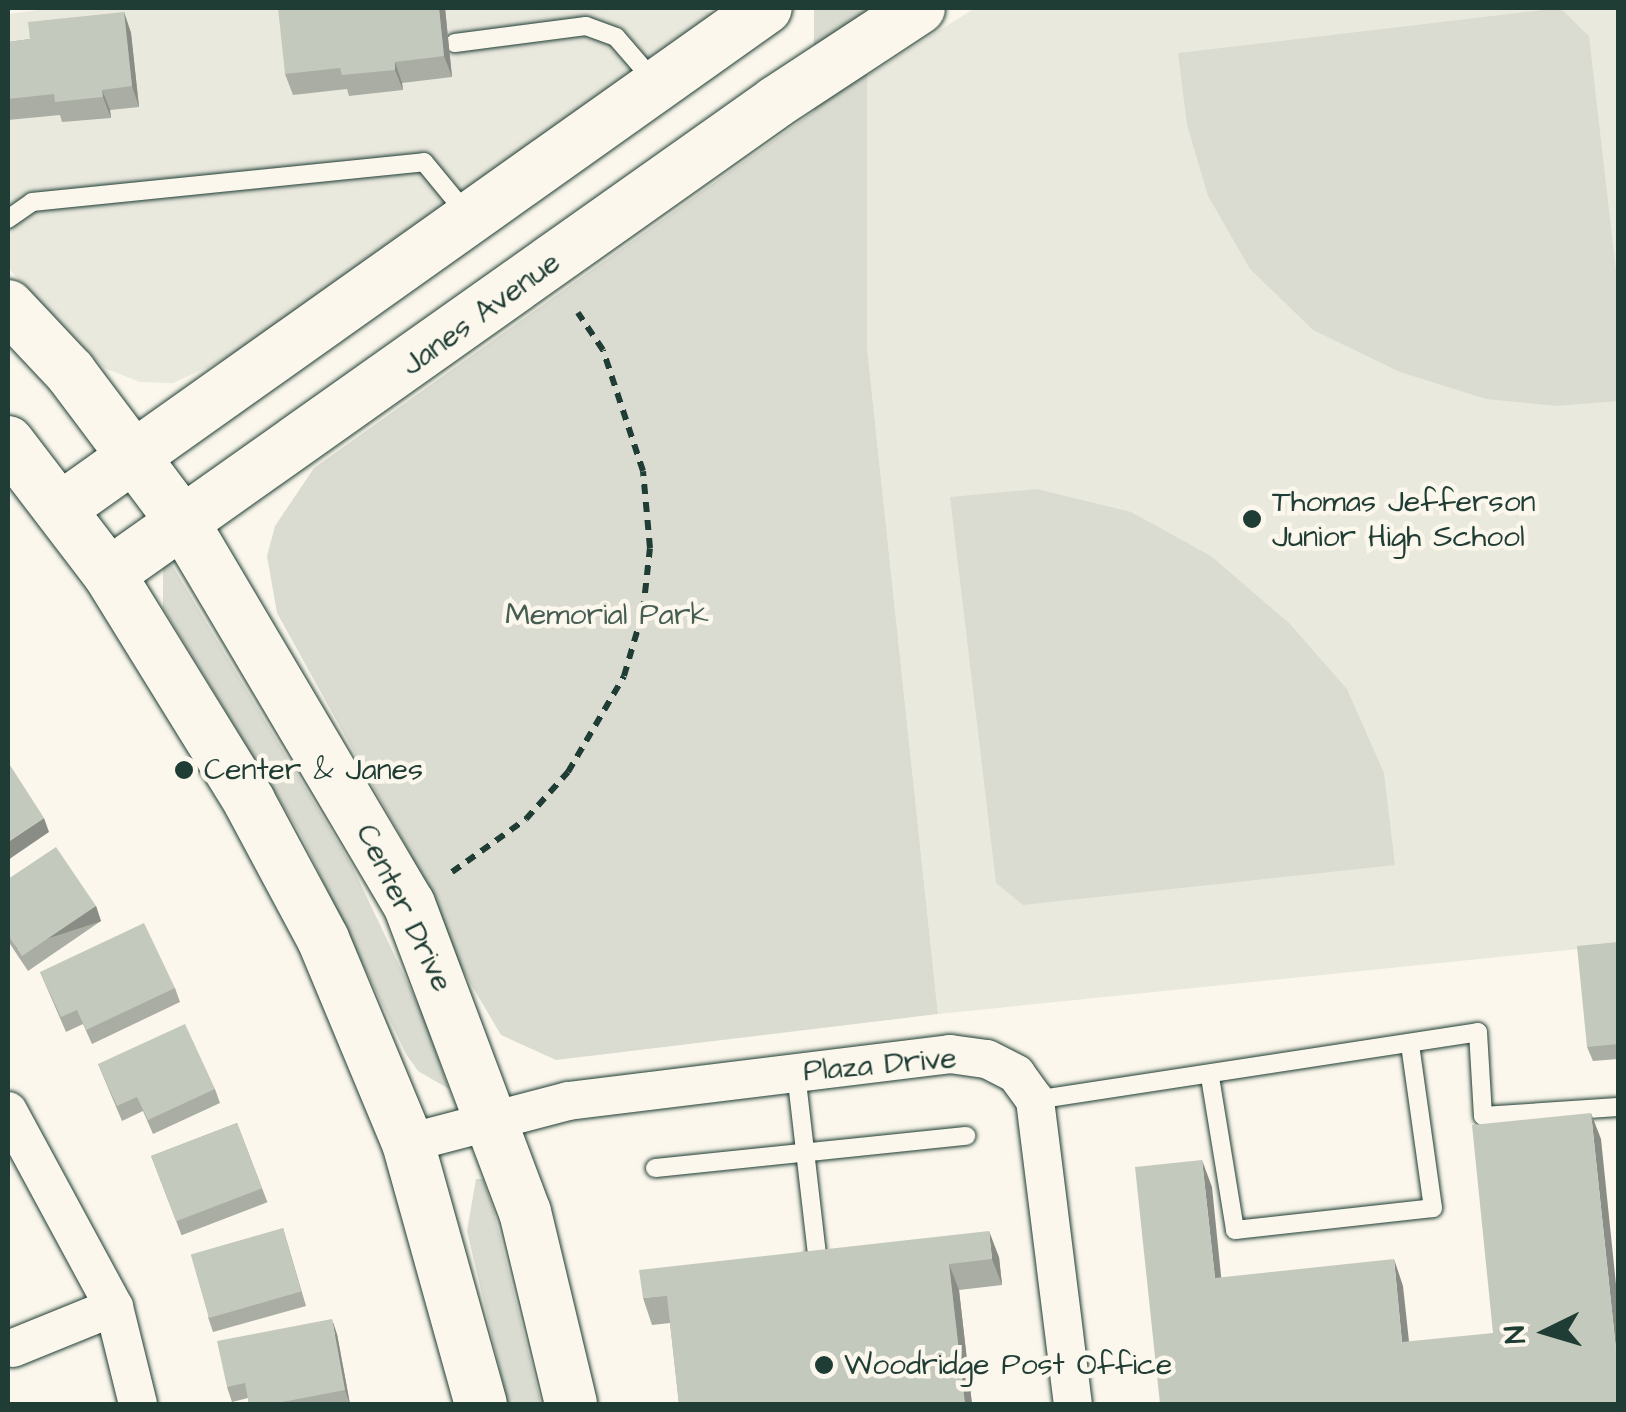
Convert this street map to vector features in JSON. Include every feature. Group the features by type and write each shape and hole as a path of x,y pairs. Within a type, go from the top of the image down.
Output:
{"street":[{"path":"61,508 766,8"},
{"name":"Janes Avenue","path":"109,574 776,102 919,8"},
{"path":"8,306 70,372 134,458"},
{"path":"8,442 109,574 300,894 355,1008 408,1143 481,1404"},
{"name":"Center Drive","path":"134,458 184,524 409,904 493,1118 525,1212 571,1404"},
{"name":"Plaza Drive","path":"408,1143 568,1101 950,1054 988,1059 1016,1074 1036,1100"},
{"path":"1036,1100 1073,1404"},
{"path":"8,1110 114,1307 138,1404"},
{"path":"13,1348 114,1307"}],"lane":[{"path":"455,43 586,26 616,37 657,85"},
{"path":"8,218 32,202 424,162 471,218"},
{"path":"1036,1100 1210,1077 1478,1032 1482,1116 1618,1106"},
{"path":"1210,1077 1235,1230 1433,1208 1410,1044"},
{"path":"779,1265 827,1261 806,1154 796,1073"},
{"path":"655,1168 966,1136"}],"path":[{"path":"452,872 526,818 568,772 624,676 643,611 650,548 643,471 603,350 578,313"}],"shaded area":[{"path":"53,8 702,8 713,14 241,352 173,383 140,382 104,368 8,268 8,14"},
{"name":"Thomas Jefferson Junior High School","path":"975,8 1618,8 1618,945 938,1014 840,93"}],"green space":[{"path":"814,8 867,8 867,753 814,753"},
{"path":"1560,8 1589,36 1618,288 1618,401 1557,406 1486,399 1400,372 1313,330 1250,269 1208,196 1187,125 1178,53"},
{"name":"Memorial Park","path":"840,93 938,1014 556,1060 501,1035 459,964 411,855 277,613 267,556 275,526 314,468"},
{"path":"1037,489 1131,512 1211,556 1289,623 1347,689 1384,773 1395,865 1023,905 996,883 950,497"},
{"path":"163,550 352,866 422,1013 449,1089 418,1071 406,1054 301,835 163,608"},
{"path":"476,1179 483,1179 494,1212 541,1404 508,1404 467,1231"}],"building":[{"path":"278,8 439,8 444,56 395,62 395,70 342,75 340,68 285,74"},
{"path":"124,12 132,86 102,90 103,97 55,102 54,94 8,99 8,42 30,39 28,22"},
{"path":"8,762 44,818 8,842"},
{"path":"56,847 96,906 22,956 8,935 8,879"},
{"path":"144,923 175,988 86,1030 77,1010 61,1017 40,972"},
{"path":"1618,942 1618,1044 1587,1047 1577,946"},
{"path":"185,1024 215,1089 148,1120 137,1097 117,1106 98,1064"},
{"path":"1591,1113 1618,1368 1618,1404 1160,1404 1135,1167 1202,1160 1215,1278 1394,1259 1402,1342 1493,1333 1472,1125"},
{"path":"237,1123 262,1188 176,1221 151,1156"},
{"path":"283,1228 301,1291 209,1318 191,1254"},
{"name":"Woodridge Post Office","path":"989,1231 992,1259 949,1264 965,1404 679,1404 667,1296 643,1298 639,1270"},
{"path":"332,1319 345,1390 272,1404 249,1404 245,1383 227,1387 217,1341"}],"place":[{"name":"Thomas Jefferson Junior High School","path":"1252,519"},
{"name":"Center & Janes","path":"184,770"},
{"name":"Woodridge Post Office","path":"824,1365"}]}
